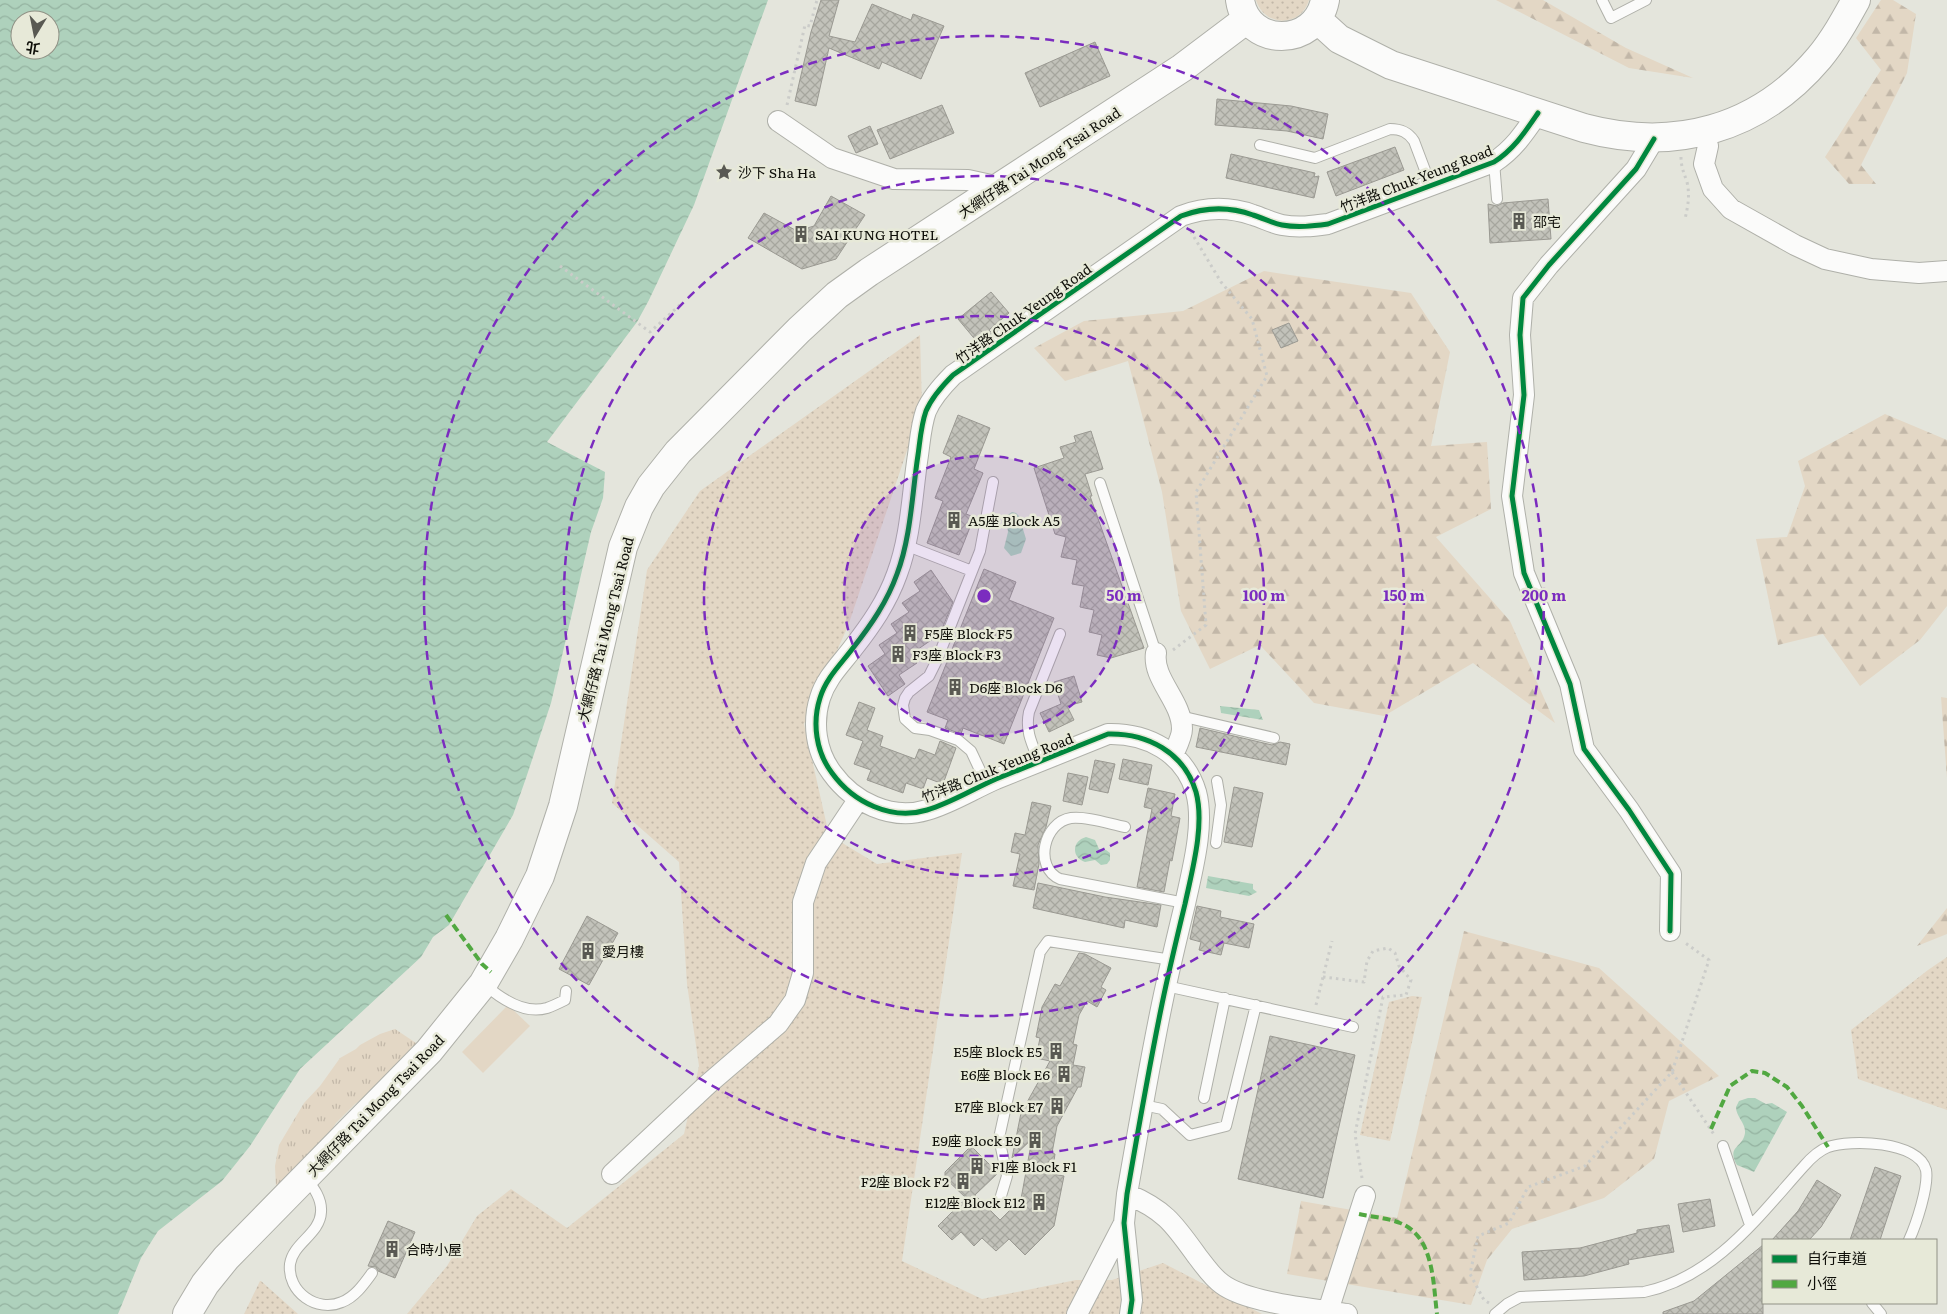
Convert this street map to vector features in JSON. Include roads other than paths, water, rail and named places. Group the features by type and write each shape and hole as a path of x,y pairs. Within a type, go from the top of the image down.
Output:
{"main road":[{"path":"1244,10 1257,29 1269,35 1282,37 1296,35 1308,29 1321,10 1339,39 1391,65 1607,134 1678,136 1725,126 1746,116 1786,90 1819,58 1833,40 1856,0"},
{"name":"大網仔路 Tai Mong Tsai Road","path":"187,1314 204,1284 226,1258 408,1074 446,1032 483,984 517,924 540,876 556,831 569,783 622,554 631,526 651,486 688,441 799,330 837,295 869,272 1182,68 1244,10"}],"street":[{"name":"竹洋路 Chuk Yeung Road","path":"1130,1314 1132,1300 1124,1223 1143,1105 1166,986 1192,871 1199,813 1196,792 1187,772 1173,755 1162,746 1136,735 1108,734 986,783 927,810 903,813 880,809 858,800 840,785 826,766 818,744 816,721 820,698 830,677 880,610 898,572 905,545 923,423 927,410 942,386 953,375 1181,216 1210,208 1225,208 1282,225 1313,226 1343,219 1494,162 1516,145 1538,113"},
{"path":"778,121 832,158 894,179 968,180 1000,188"},
{"path":"1670,931 1671,874 1629,810 1584,749 1570,684 1524,573 1512,496 1524,396 1520,335 1523,298 1636,169 1678,136 1708,146 1704,164 1713,189 1731,209 1795,246 1825,258 1870,268 1919,273 1947,271"},
{"path":"1155,659 1180,716 1182,732 1173,755"},
{"path":"612,1174 707,1085 778,1024 795,1000 802,973 803,902 816,863 858,800"},
{"path":"1128,1194 1165,1215 1211,1274 1220,1283 1234,1292 1288,1305 1337,1313 1365,1196"},
{"path":"1077,1314 1124,1223"}],"lane":[{"path":"1602,0 1611,18 1646,0"},
{"path":"1260,145 1315,158 1390,129 1402,130 1414,141 1431,186"},
{"path":"1494,162 1497,199"},
{"path":"986,783 971,751 958,740 930,730 916,728 905,719 903,712 905,698 909,692 923,683 934,668 980,551 993,482"},
{"path":"1100,483 1155,659"},
{"path":"905,545 972,571"},
{"path":"1039,762 1029,739 1027,721 1060,634"},
{"path":"1180,716 1274,738"},
{"path":"1216,843 1221,805 1217,781"},
{"path":"1199,813 1221,805"},
{"path":"1125,827 1082,818 1064,820 1054,829 1048,839 1044,853 1047,868 1055,877 1060,879 1185,903"},
{"path":"1001,1196 1006,1176 999,1138 1040,952 1048,941 1172,960"},
{"path":"483,984 503,1000 526,1009 546,1009 565,1000 566,991"},
{"path":"1166,986 1354,1027"},
{"path":"1204,1098 1225,998"},
{"path":"1143,1105 1162,1109 1190,1135 1226,1126 1256,1005"},
{"path":"1497,1312 1515,1299 1523,1297 1629,1294 1655,1290 1688,1276 1702,1268 1731,1245 1804,1166 1824,1149 1850,1144 1870,1143 1903,1149 1920,1160 1926,1170 1925,1184 1921,1207 1909,1239"},
{"path":"1723,1146 1750,1225"},
{"path":"306,1177 316,1190 321,1206 321,1216 318,1224 294,1251 290,1264 291,1278 299,1292 312,1303 324,1306 342,1303 359,1290 372,1273"},
{"path":"1873,1304 1882,1314"}],"water":[{"path":"0,0 768,0 694,205 649,300 637,322 547,442 605,472 603,498 591,532 551,703 513,815 449,925 433,937 421,957 300,1069 250,1146 222,1181 158,1231 141,1258 118,1314 0,1314"},
{"path":"1012,512 1019,516 1026,539 1021,553 1011,556 1004,548 1008,532 1006,516"},
{"path":"1220,706 1259,710 1263,720 1221,713"},
{"path":"1086,837 1095,840 1099,849 1110,853 1110,860 1107,864 1101,865 1095,860 1085,862 1077,857 1075,853 1076,845 1081,839"},
{"path":"1208,876 1253,884 1253,889 1257,892 1249,896 1206,888"},
{"path":"1755,1098 1766,1104 1772,1103 1787,1112 1754,1172 1737,1165 1733,1154 1744,1138 1745,1133 1736,1107 1739,1101"}],"place":[{"name":"沙下 Sha Ha","path":"724,172"},
{"name":"邵宅","path":"1519,221"},
{"name":"SAI KUNG HOTEL","path":"801,234"},
{"name":"A5座 Block A5","path":"954,520"},
{"name":"F5座 Block F5","path":"910,633"},
{"name":"F3座 Block F3","path":"898,654"},
{"name":"D6座 Block D6","path":"955,687"},
{"name":"愛月樓","path":"588,951"},
{"name":"E5座 Block E5","path":"1056,1051"},
{"name":"E6座 Block E6","path":"1064,1074"},
{"name":"E7座 Block E7","path":"1057,1106"},
{"name":"E9座 Block E9","path":"1035,1140"},
{"name":"F1座 Block F1","path":"977,1166"},
{"name":"F2座 Block F2","path":"963,1181"},
{"name":"E12座 Block E12","path":"1039,1202"},
{"name":"合時小屋","path":"392,1249"}]}
